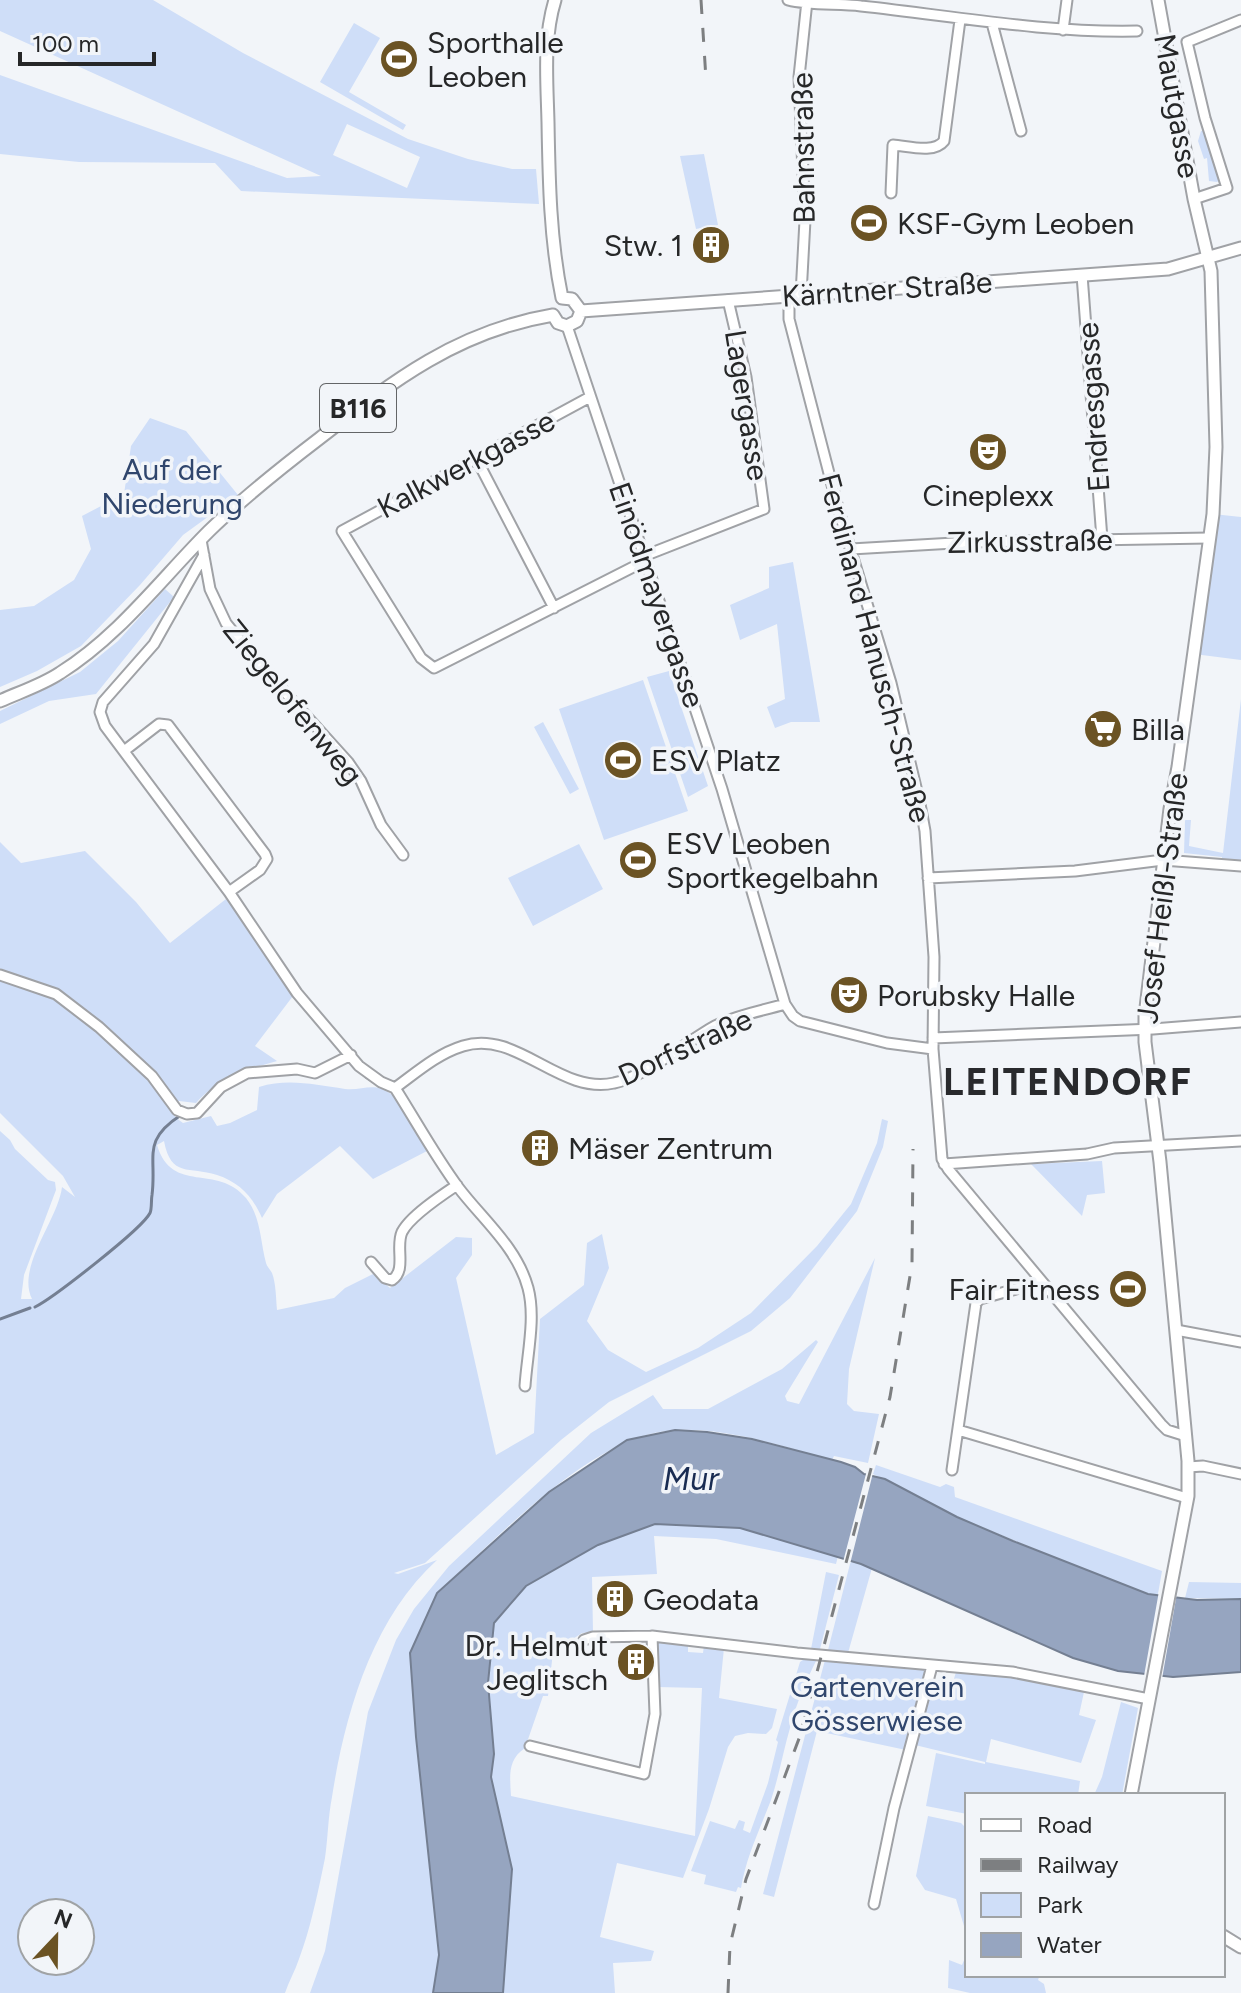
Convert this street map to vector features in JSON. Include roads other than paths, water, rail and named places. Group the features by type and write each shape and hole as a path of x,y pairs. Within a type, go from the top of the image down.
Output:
{"main road":[{"path":"555,0 547,42 548,162 554,244 562,298"},
{"name":"Mautgasse","path":"1160,0 1194,199 1209,259"},
{"path":"1209,259 1241,248"},
{"name":"Kärntner Straße","path":"581,311 1168,269 1209,259"},
{"name":"Josef Heißl-Straße","path":"1131,1793 1187,1498 1186,1436 1145,1029 1163,860 1213,514 1216,447 1214,309 1209,259"},
{"path":"562,298 576,302 581,311 577,321 567,326 558,323 553,315 555,303 562,298"},
{"name":"B116","path":"0,701 59,674 92,650 119,627 201,540 256,488 409,371 473,337 553,315"}],"street":[{"path":"788,0 860,5 960,20 1063,30 1137,31"},
{"path":"1063,30 1067,0"},
{"name":"Bahnstraße","path":"795,296 805,220 799,77 807,1"},
{"path":"891,193 893,145 931,148 940,146 944,141 960,20"},
{"name":"Mautgasse","path":"1194,199 1227,188 1205,118 1187,42 1241,20"},
{"path":"992,23 1021,131"},
{"name":"Endresgasse","path":"1082,275 1102,539"},
{"name":"Ferdinand Hanusch-Straße","path":"795,296 789,319 833,493 877,633 925,831 934,957 933,1044 944,1164"},
{"name":"Lagergasse","path":"644,558 763,510 740,347 728,300"},
{"name":"Einödmayergasse","path":"567,326 722,789 785,1004"},
{"name":"Kalkwerkgasse","path":"554,608 432,668 421,658 342,531 590,397"},
{"path":"476,458 554,608 644,558"},
{"name":"Zirkusstraße","path":"851,549 971,542 1209,538"},
{"name":"Ziegelofenweg","path":"201,540 210,589 226,623 348,762 361,781 381,825 403,855"},
{"path":"204,555 154,644 103,702 100,712 105,726 229,892 297,993 359,1066 395,1088 457,1185 514,1254 528,1288 531,1309 525,1386"},
{"path":"124,751 159,724 168,725 265,854 264,867 229,892"},
{"path":"928,878 1075,871 1163,860 1241,866"},
{"path":"0,975 56,994 99,1027 152,1076 177,1110 187,1114 197,1113 221,1087 247,1073 297,1069 315,1073 351,1055"},
{"name":"Dorfstraße","path":"395,1088 444,1053 466,1045 492,1044 583,1083 612,1084 642,1071 718,1025 785,1004 800,1021 887,1043 933,1044 1241,1022"},
{"path":"944,1164 1087,1154 1114,1148 1158,1148 1241,1141"},
{"path":"944,1164 1161,1424 1167,1430 1186,1436"},
{"path":"371,1262 385,1278 397,1278 399,1243 405,1227 457,1185"},
{"path":"952,1470 976,1303 980,1299 1041,1282"},
{"path":"1176,1330 1241,1342"},
{"path":"958,1430 1187,1498"},
{"path":"1188,1467 1203,1466 1241,1474"},
{"path":"584,1640 593,1637 652,1636 1012,1672 1149,1699"},
{"path":"530,1746 644,1774 655,1714 652,1636"},
{"path":"874,1904 894,1808 932,1666"}],"water":[{"name":"Mur","path":"675,1430 752,1439 841,1462 864,1474 885,1479 957,1517 1148,1594 1197,1600 1241,1599 1241,1672 1173,1677 1118,1671 1073,1658 861,1564 740,1528 655,1524 598,1545 526,1586 494,1623 488,1683 494,1754 491,1777 512,1869 503,1993 433,1993 439,1955 410,1653 437,1593 549,1492 627,1440"}],"waterway":[{"path":"366,1077 377,1084"},
{"path":"35,1307 96,1263 144,1221 151,1207 156,1141 168,1124 181,1115"},
{"path":"0,1319 30,1308"}],"railway":[{"path":"701,0 706,79"},
{"path":"728,1993 730,1945 746,1879 800,1736 890,1397 912,1264 913,1149"}],"place":[{"name":"Sporthalle Leoben","path":"399,59"},
{"name":"KSF-Gym Leoben","path":"869,223"},
{"name":"Stw. 1","path":"711,245"},
{"name":"Cineplexx","path":"988,452"},
{"name":"Billa","path":"1103,729"},
{"name":"ESV Platz","path":"623,760"},
{"name":"ESV Leoben Sportkegelbahn","path":"638,860"},
{"name":"Porubsky Halle","path":"849,995"},
{"name":"Mäser Zentrum","path":"540,1148"},
{"name":"Fair Fitness","path":"1128,1289"},
{"name":"Geodata","path":"615,1599"},
{"name":"Dr. Helmut Jeglitsch","path":"636,1662"}],"district":[{"name":"LEITENDORF","path":"1068,1082"}],"park label":[{"name":"Auf der Niederung","path":"172,486"},
{"name":"Gartenverein Gösserwiese","path":"877,1703"}]}
